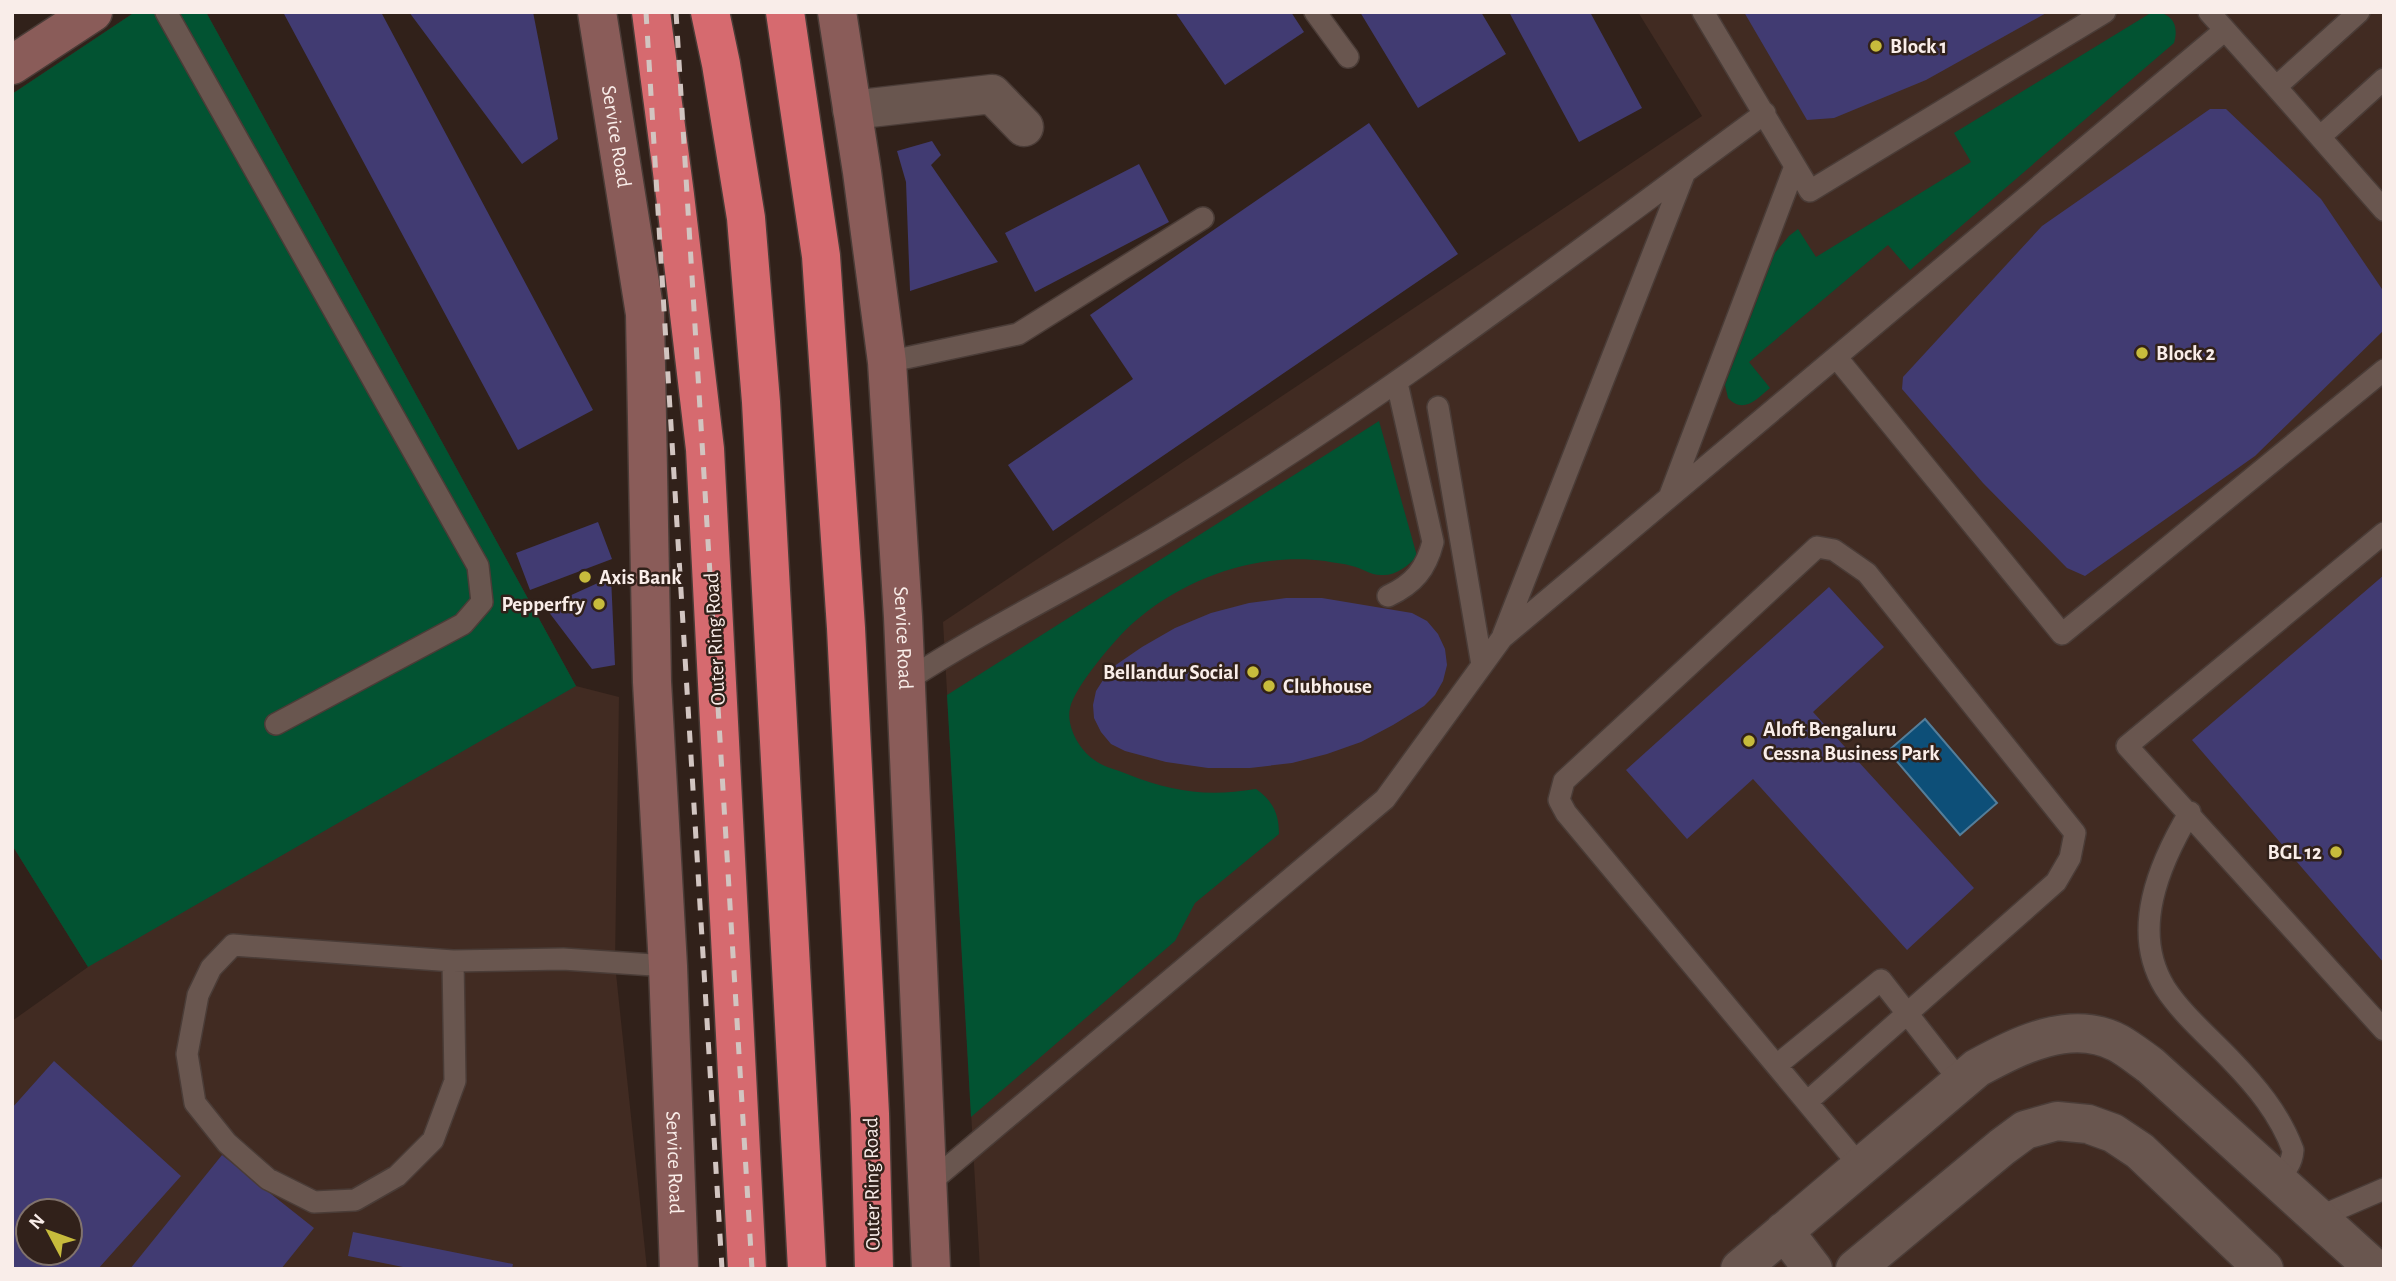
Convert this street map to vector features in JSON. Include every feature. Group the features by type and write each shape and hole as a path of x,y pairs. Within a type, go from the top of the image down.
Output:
{"highway":[{"name":"Outer Ring Road","path":"651,12 676,195 705,449 747,1269"},
{"path":"710,12 746,218 761,402 807,1269"},
{"name":"Outer Ring Road","path":"785,12 821,256 846,628 870,1114 874,1269"}],"street":[{"path":"12,65 93,12"},
{"name":"Service Road","path":"597,12 645,314 652,682 668,965 679,1269"},
{"name":"Service Road","path":"837,12 887,362 906,681 931,1269"},
{"path":"852,110 992,94 1024,128"},
{"path":"1740,1269 1977,1068 2015,1048 2051,1036 2084,1033 2116,1042 2150,1065 2375,1269"},
{"path":"1855,1269 2025,1130 2057,1121 2088,1124 2113,1133 2140,1151 2264,1269"},
{"path":"1784,1231 1813,1269"}],"lane":[{"path":"166,12 478,566 482,602 463,624 276,724"},
{"path":"1315,12 1348,57"},
{"path":"1703,12 1810,191 2105,12"},
{"path":"2209,12 2384,210"},
{"path":"2276,87 2359,12"},
{"path":"927,1185 1385,799 1502,638 2225,30"},
{"path":"2321,136 2384,79"},
{"path":"906,681 945,656 1167,531 1397,383 1765,113"},
{"path":"1670,496 1795,166"},
{"path":"1502,638 1685,172"},
{"path":"887,362 1018,334 1203,218"},
{"path":"1837,358 2062,634 2384,370"},
{"path":"1388,596 1406,588 1419,575 1429,560 1433,542 1397,383"},
{"path":"1438,407 1482,665"},
{"path":"2384,533 2127,746 2190,812 2384,1030"},
{"path":"1807,1102 2056,882 2070,858 2075,833 1867,573 1834,551 1817,547 1564,781 1559,800 1566,813 1860,1166"},
{"path":"2190,812 2166,855 2153,891 2150,929 2155,968 2173,1000 2260,1090 2273,1110 2293,1150 2288,1167 2276,1178"},
{"path":"453,961 455,1081 433,1140 397,1175 355,1200 314,1202 268,1179 227,1143 195,1103 187,1054 198,995 211,968 233,946 453,961 564,960 668,965"},
{"path":"1777,1065 1881,980 1960,1081"},
{"path":"2319,1217 2384,1189"}],"shaded area":[{"path":"135,12 206,12 576,686 619,697 615,964 647,1269 12,1269 12,1021 88,967 12,845 12,94"},
{"path":"1638,12 2384,12 2384,1269 980,1269 943,622 1702,116"}],"green space":[{"path":"135,12 206,12 576,686 88,967 12,845 12,94"},
{"path":"2156,12 2167,15 2173,22 2176,31 2174,43 1910,270 1888,245 1749,362 1770,388 1749,404 1739,405 1728,398 1725,385 1775,253 1789,236 1798,229 1816,257 1971,162 1954,133"},
{"path":"1379,421 1417,556 1410,563 1397,572 1381,575 1325,561 1273,561 1248,565 1198,581 1153,607 1133,623 1088,675 1073,699 1069,715 1072,729 1079,743 1093,759 1105,766 1175,789 1222,793 1256,789 1274,808 1279,834 1195,903 1175,941 971,1117 947,695"}],"water":[{"path":"1925,719 1997,803 1960,835 1888,751"}],"building":[{"path":"283,12 381,12 593,410 518,450"},
{"path":"409,12 533,12 558,139 522,164"},
{"path":"1175,12 1291,12 1304,32 1225,85"},
{"path":"1360,12 1481,12 1506,54 1418,108"},
{"path":"1509,12 1590,12 1642,108 1579,142"},
{"name":"Block 1","path":"1744,12 2048,12 1926,80 1834,118 1807,120"},
{"name":"Block 2","path":"2210,109 2226,109 2321,199 2384,292 2384,330 2255,456 2085,576 2067,568 1983,483 1902,389 1903,377 2042,226"},
{"path":"1369,123 1458,254 1053,531 1008,465 1133,379 1090,315"},
{"path":"932,141 941,155 931,165 998,262 910,291 906,182 897,151"},
{"path":"1139,164 1169,222 1035,292 1005,233"},
{"path":"598,522 612,559 530,590 516,553"},
{"name":"BGL 12","path":"2384,575 2384,963 2192,740"},
{"path":"611,577 615,665 592,669 545,607"},
{"name":"Aloft Bengaluru Cessna Business Park","path":"1829,587 1884,647 1813,712 1974,888 1907,950 1753,779 1687,839 1626,770"},
{"name":"Clubhouse","path":"1286,598 1322,598 1412,613 1427,621 1438,634 1445,649 1447,665 1443,681 1435,695 1424,706 1361,742 1292,763 1250,768 1208,768 1166,762 1125,751 1111,744 1101,732 1094,718 1093,705 1096,691 1110,669 1175,628 1211,613 1249,603"},
{"path":"54,1061 181,1176 98,1269 12,1269 12,1108"},
{"path":"222,1155 314,1228 281,1269 130,1269"},
{"path":"353,1232 513,1264 512,1269 413,1269 348,1256"}],"railway":[{"path":"646,12 722,1269"},
{"path":"676,12 752,1269"}],"place":[{"name":"Block 1","path":"1876,46"},
{"name":"Block 2","path":"2142,353"},
{"name":"Axis Bank","path":"585,577"},
{"name":"Pepperfry","path":"599,604"},
{"name":"Bellandur Social","path":"1253,672"},
{"name":"Clubhouse","path":"1269,686"},
{"name":"Aloft Bengaluru Cessna Business Park","path":"1749,741"},
{"name":"BGL 12","path":"2336,852"}]}
